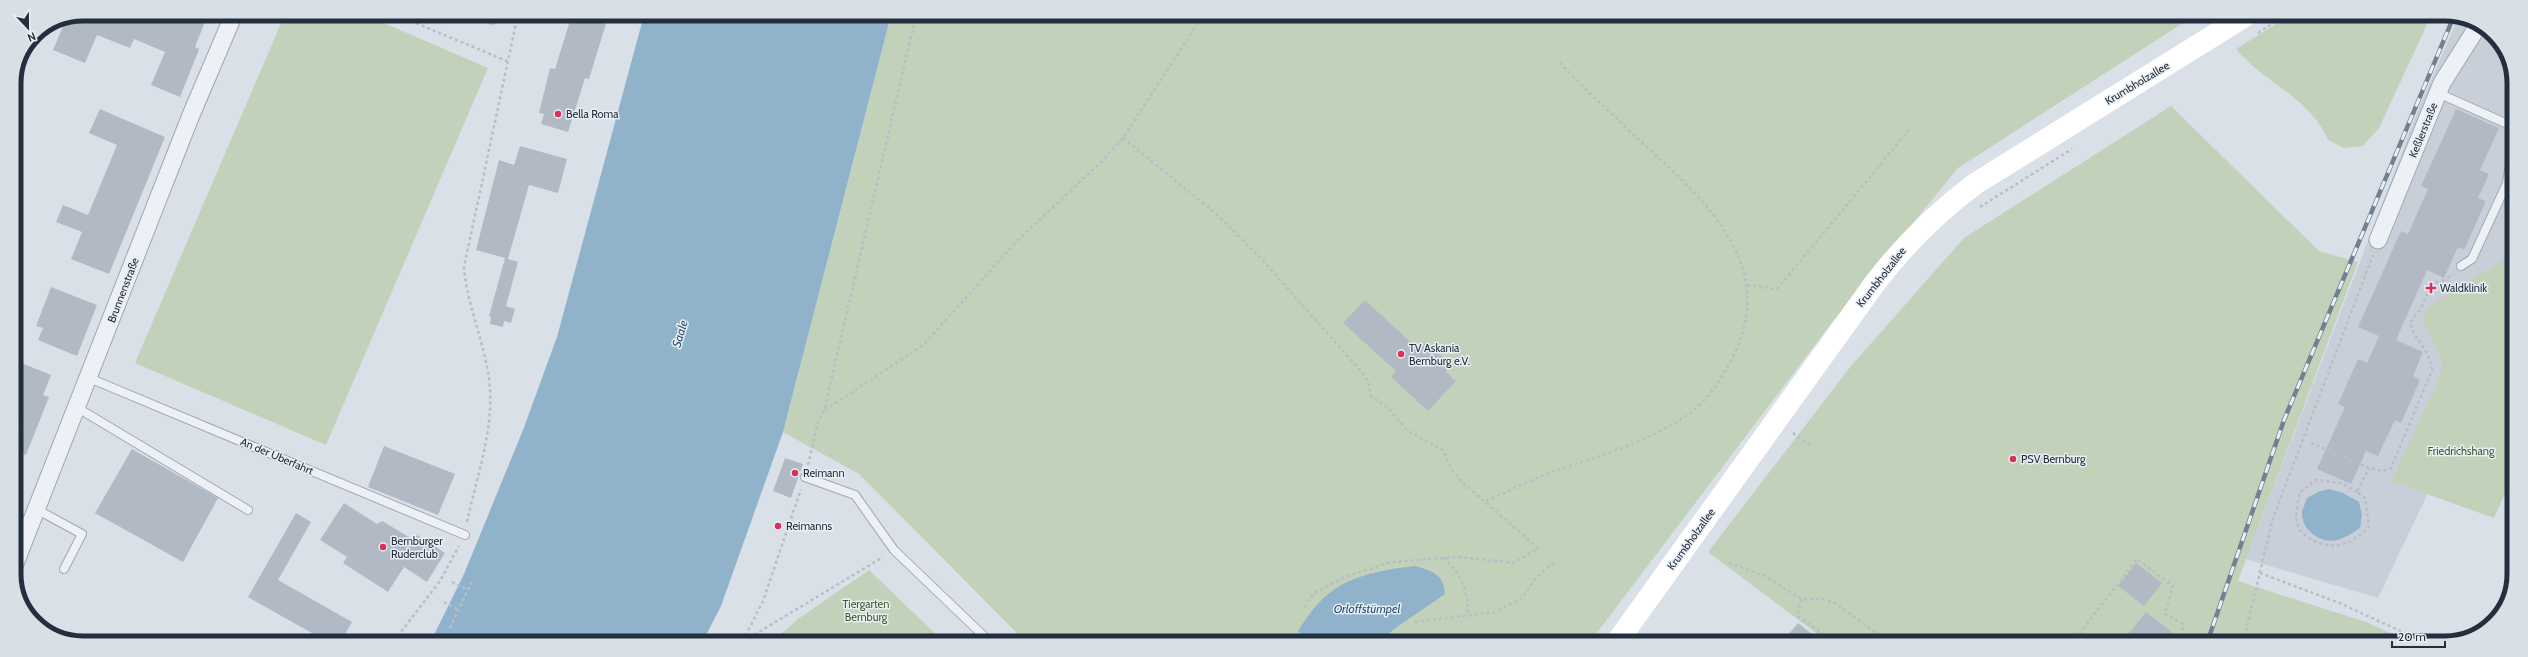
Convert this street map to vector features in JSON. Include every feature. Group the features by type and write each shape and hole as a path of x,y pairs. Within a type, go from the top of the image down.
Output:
{"street":[{"name":"Brunnenstraße","path":"21,548 191,115 231,21"},
{"name":"Krumbholzallee","path":"1621,636 1875,283 1910,240 1940,210 1975,184 2237,21"},
{"name":"Keßlerstraße","path":"2378,240 2438,93 2476,29"}],"lane":[{"path":"2438,93 2507,124"},
{"path":"2461,266 2472,259 2507,183"},
{"name":"An der Überfahrt","path":"89,378 465,535"},
{"path":"76,407 248,510"},
{"path":"805,477 855,495 894,550 984,636"},
{"path":"36,509 82,534 64,569"}],"path":[{"path":"411,21 507,61"},
{"path":"398,636 440,581 465,535 490,422 489,379 466,287 464,267 516,21"},
{"path":"746,636 763,601 805,477 818,422 824,411 915,21"},
{"path":"824,411 923,345 1016,242 1123,138 1199,21"},
{"path":"2251,37 2276,21"},
{"path":"1486,502 1559,470 1643,438 1683,418 1703,402 1717,386 1742,337 1747,285 1744,269 1734,245 1699,195 1557,60"},
{"path":"1747,285 1776,289 1909,130"},
{"path":"1123,138 1213,211 1258,255 1360,370 1368,381 1371,396 1387,407 1408,431 1444,450 1452,470 1538,548 1514,563 1459,557 1391,562 1345,577 1314,593 1304,608"},
{"path":"1975,210 2077,146"},
{"path":"2245,636 2273,518 2378,240"},
{"path":"2311,442 2369,468 2382,471 2391,468 2432,370 2431,356 2413,332 2410,323 2421,308 2432,284 2445,280 2461,266"},
{"path":"1788,438 1797,427"},
{"path":"1793,433 1812,447"},
{"path":"2358,492 2369,468"},
{"path":"2316,480 2342,483 2358,492 2365,498 2369,527 2344,545 2332,547 2320,545 2308,538 2298,526 2296,507 2300,492 2316,480"},
{"path":"751,636 894,550"},
{"path":"1442,558 1451,565 1462,581 1468,597 1468,615"},
{"path":"2077,636 2137,559 2173,586 2165,614 2183,624 2182,636"},
{"path":"1415,622 1495,612 1522,598 1535,579 1554,562"},
{"path":"1729,563 1764,576 1801,599 1822,599 1835,603 1881,636"},
{"path":"2260,573 2342,604 2411,636"},
{"path":"450,628 473,579"},
{"path":"452,582 468,590"},
{"path":"1801,599 1797,616 1826,636"},
{"path":"444,602 458,610"}],"shaded area":[{"name":"Waldklinik","path":"2456,22 2480,31 2489,39 2499,52 2507,78 2507,328 2378,598 2246,559 2420,105"}],"green space":[{"path":"282,21 379,21 488,68 326,445 135,363"},
{"path":"484,21 501,21 491,26"},
{"name":"TV Askania Bernburg e.V.","path":"889,21 2186,21 1958,168 1833,321 1595,636 1020,636 859,474 783,432"},
{"path":"2281,21 2429,21 2379,128 2363,146 2344,148 2328,140 2320,125 2299,102 2260,72 2236,49"},
{"name":"PSV Bernburg","path":"2171,106 2319,251 2358,262 2238,581 2366,622 2397,636 1820,636 1708,552 1851,366 1964,238"},
{"name":"Friedrichshang","path":"2507,258 2507,489 2494,518 2391,481 2441,374 2441,359 2423,321 2427,307"},
{"name":"Tiergarten Bernburg","path":"869,570 938,636 779,636 798,619"}],"water":[{"name":"Saale","path":"642,21 889,21 783,432 721,606 706,636 433,636 464,574 523,430 557,337"},
{"path":"2329,489 2343,493 2359,502 2362,515 2360,528 2344,538 2332,541 2319,538 2309,531 2305,525 2302,513 2307,498 2318,492"},
{"name":"Orloffstümpel","path":"1415,566 1432,572 1440,578 1445,594 1394,629 1386,636 1302,636 1298,631 1315,607 1328,594 1338,587 1363,576"}],"building":[{"path":"205,21 195,47 199,49 180,97 151,85 165,52 134,39 130,48 97,35 85,63 53,50 64,24 71,22"},
{"path":"570,21 607,21 589,79 585,78 568,132 541,124 544,114 539,113 550,68 555,69"},
{"path":"100,109 165,137 109,274 71,259 82,232 56,222 63,205 88,215 117,145 89,133"},
{"path":"2456,109 2499,128 2480,170 2489,174 2478,198 2486,201 2464,250 2458,247 2444,278 2427,270 2396,340 2423,352 2413,376 2420,380 2401,423 2395,420 2378,456 2366,451 2351,484 2317,469 2345,407 2338,404 2358,359 2367,363 2379,336 2358,327 2401,231 2408,234 2428,189 2421,186"},
{"path":"520,146 567,159 558,193 529,185 508,259 518,262 506,306 515,309 511,323 504,321 503,327 490,324 491,317 489,316 505,258 476,250 499,160 514,165"},
{"path":"51,287 97,305 77,356 38,340 43,328 36,326"},
{"path":"1365,300 1419,350 1426,342 1451,365 1445,371 1456,381 1428,411 1391,377 1396,371 1343,323"},
{"path":"21,363 51,375 43,395 49,397 26,455 21,452 21,429 24,424 21,423"},
{"path":"384,446 455,474 438,515 368,487"},
{"path":"132,449 218,498 183,562 95,513"},
{"path":"785,458 803,464 791,498 773,491"},
{"name":"Bernburger Ruderclub","path":"344,503 377,524 382,521 414,540 417,535 445,553 427,582 404,567 388,592 343,563 347,557 320,540"},
{"path":"296,513 311,522 278,580 352,622 344,636 317,636 248,597"},
{"path":"2136,563 2162,583 2144,606 2118,586"},
{"path":"2146,612 2172,632 2169,636 2127,636"},
{"path":"1798,623 1814,636 1787,636"}],"railway":[{"path":"2209,636 2284,420 2452,22"}],"place":[{"name":"Bella Roma","path":"558,114"},
{"name":"Waldklinik","path":"2431,288"},
{"name":"TV Askania Bernburg e.V.","path":"1401,354"},
{"name":"PSV Bernburg","path":"2013,459"},
{"name":"Reimann","path":"795,473"},
{"name":"Reimanns","path":"778,526"},
{"name":"Bernburger Ruderclub","path":"383,547"}]}
